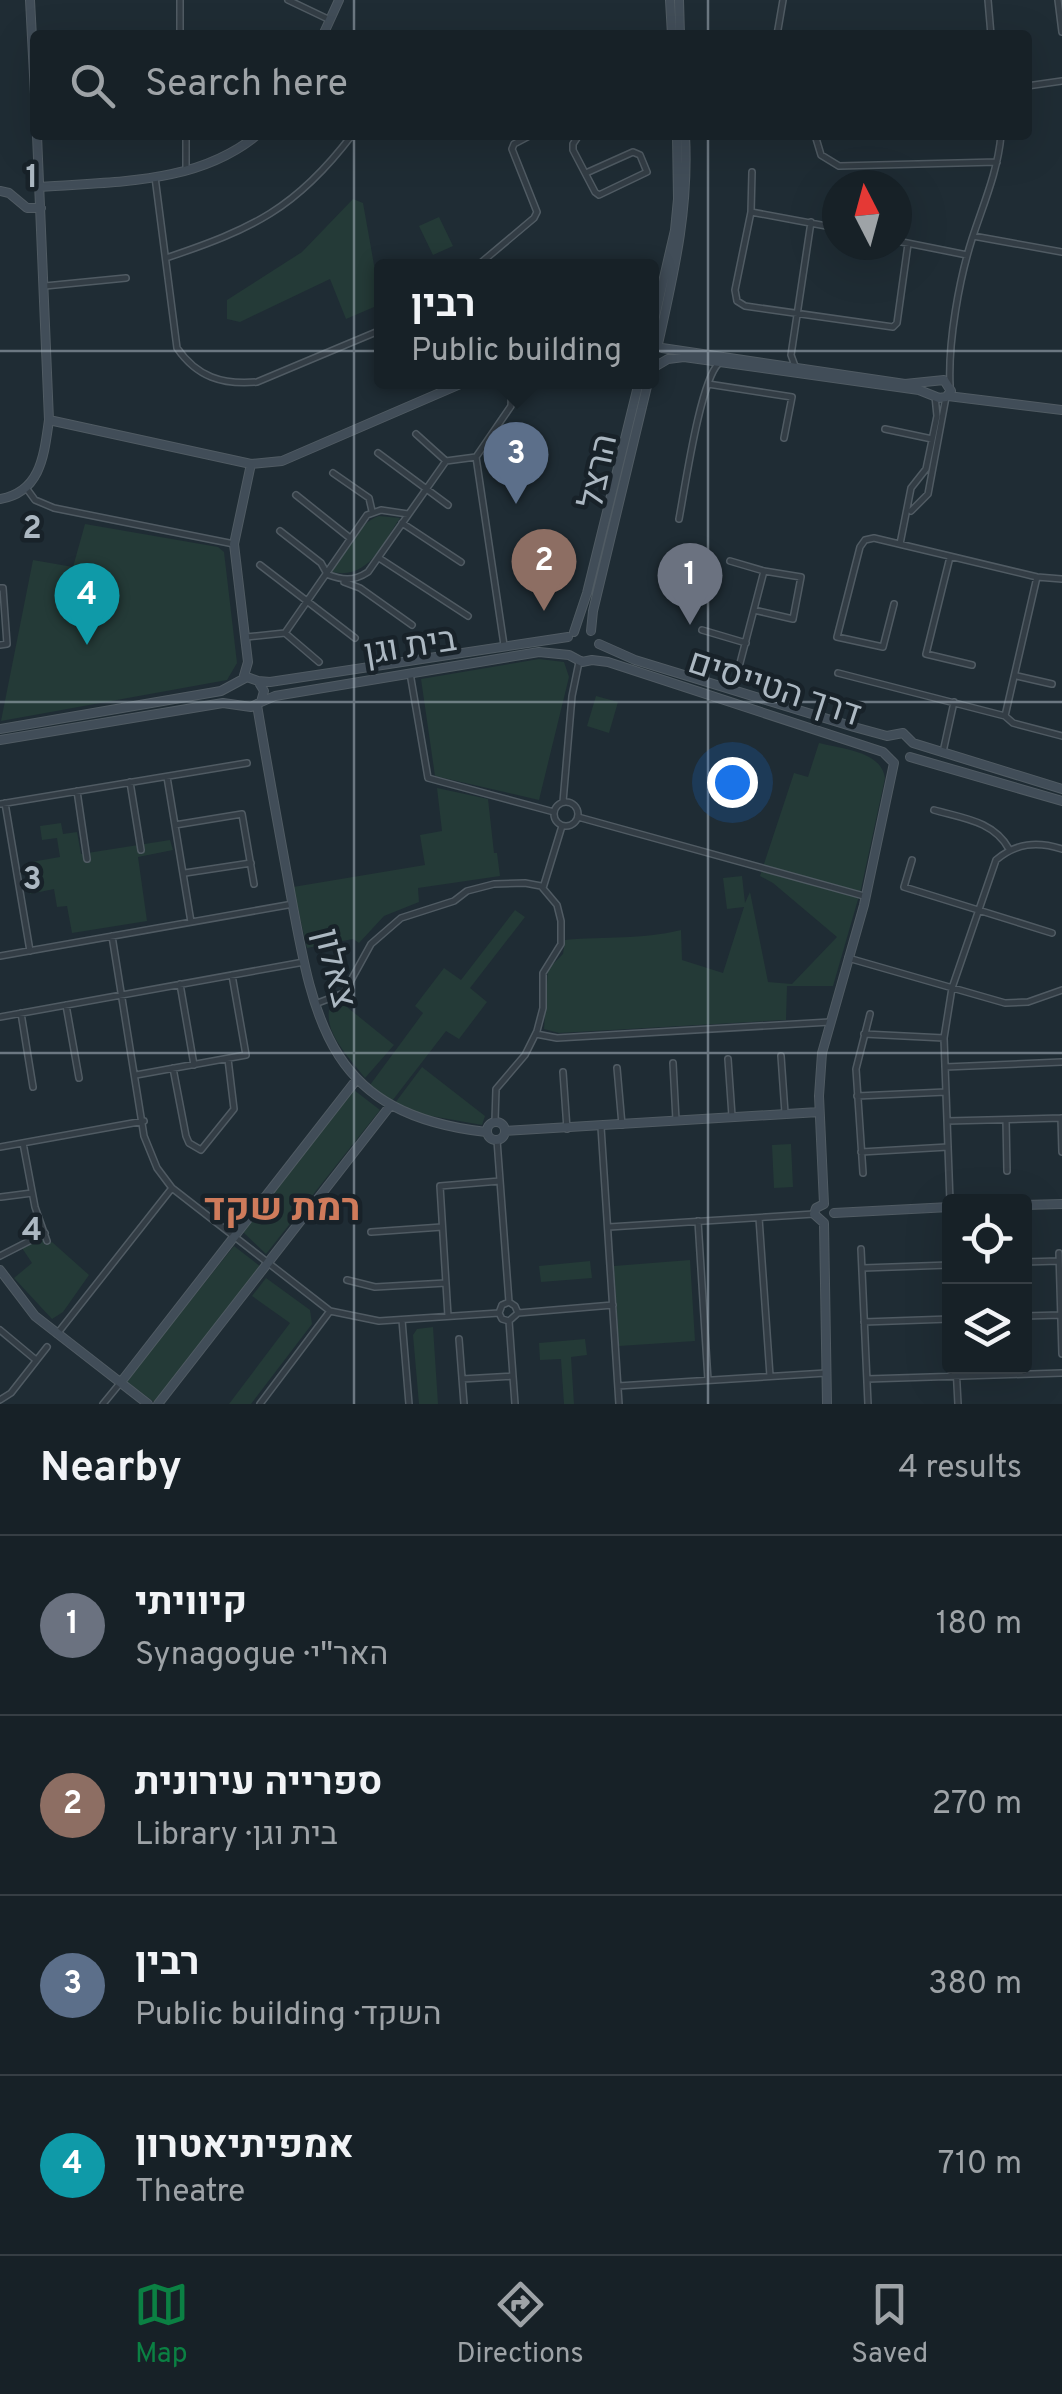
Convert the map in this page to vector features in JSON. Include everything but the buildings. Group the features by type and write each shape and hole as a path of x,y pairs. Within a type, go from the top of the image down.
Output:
{"street":[{"path":"30,0 32,30"},
{"path":"180,0 180,30"},
{"path":"288,0 330,20"},
{"path":"326,30 339,0"},
{"path":"670,0 672,30"},
{"path":"679,0 680,30"},
{"path":"777,30 783,0"},
{"path":"988,0 991,30"},
{"path":"1058,0 1062,32"},
{"path":"1032,85 1062,81"},
{"path":"0,499 27,489 42,462 49,420 37,140"},
{"path":"186,140 186,172"},
{"path":"40,187 186,172 222,159 249,140"},
{"path":"166,258 262,221 307,188 348,140"},
{"path":"485,259 537,212 512,148 524,140"},
{"path":"575,140 573,150 595,192 603,195 648,172 640,156 633,152 586,174"},
{"path":"659,299 675,230 677,140"},
{"path":"659,336 683,231 686,140"},
{"path":"815,140 821,155 840,166 998,162"},
{"path":"907,518 926,497 949,391 949,363 967,255 998,162 1000,140"},
{"path":"752,172 750,212 735,290 737,301 744,306 893,327 897,323 906,260"},
{"path":"156,177 177,348 189,365 235,384 257,382 374,333"},
{"path":"0,191 14,196 27,208 41,208"},
{"path":"750,212 822,225"},
{"path":"797,368 791,356 811,222"},
{"path":"973,236 1062,252"},
{"path":"912,245 967,255"},
{"path":"45,286 126,278"},
{"path":"659,345 905,384 937,381 949,391 972,397 1062,410"},
{"path":"659,350 663,361"},
{"path":"779,366 791,356"},
{"path":"659,365 678,357 924,390 934,396 949,391"},
{"path":"703,360 712,371"},
{"path":"679,519 708,384 712,371 721,362"},
{"path":"900,544 910,490 926,469 933,439 938,408 932,390 949,363"},
{"path":"708,384 792,397 784,438"},
{"path":"49,420 251,464 282,462 439,389"},
{"path":"504,646 476,457 511,406 512,389"},
{"name":"הרצל","path":"571,634 588,593 637,389"},
{"name":"הרצל","path":"591,631 646,389"},
{"path":"886,430 933,439"},
{"path":"416,434 446,461"},
{"path":"378,453 448,505"},
{"path":"326,574 344,580 358,578 378,558 446,461 476,457"},
{"path":"0,740 224,702 256,704 264,690 248,662 234,544 251,464"},
{"path":"334,473 369,498 372,512"},
{"path":"915,484 928,488"},
{"path":"27,489 34,500 54,508 234,544"},
{"path":"296,495 350,538"},
{"path":"911,496 921,500"},
{"path":"372,512 408,514"},
{"path":"285,633 372,512"},
{"path":"402,523 461,562"},
{"path":"280,531 321,563 326,574 360,588 412,625"},
{"path":"894,604 883,647 838,637 865,540 874,538 1062,580"},
{"path":"950,556 926,654 972,665"},
{"path":"378,558 468,616"},
{"path":"730,561 801,578 793,619 754,610"},
{"path":"260,564 355,638"},
{"path":"734,690 764,571"},
{"path":"1005,716 1038,577"},
{"path":"0,588 7,644 0,644"},
{"path":"600,644 592,660 579,662 566,648 571,634 581,629 591,631 600,644 634,660 887,736 901,732 912,744 1062,790"},
{"path":"702,630 746,643"},
{"path":"246,637 285,633 318,662"},
{"name":"בית וגן","path":"257,680 270,682 571,634"},
{"name":"בית וגן","path":"256,704 275,696 539,652 569,655"},
{"name":"דרך הטייסים","path":"592,660 882,752"},
{"path":"240,704 234,694 248,662"},
{"path":"554,812 564,802 572,696 579,662"},
{"path":"410,673 429,778 554,812"},
{"path":"838,673 1005,716 1014,723 1062,736"},
{"path":"1016,676 1052,684"},
{"path":"0,729 221,691 239,682 257,680"},
{"path":"942,754 954,702"},
{"name":"צאלון","path":"256,704 304,962 314,1004 331,1045 357,1079 390,1106 437,1125 486,1132"},
{"path":"887,736 882,752 894,763"},
{"path":"910,757 912,744"},
{"path":"894,763 910,757 1062,801"},
{"path":"30,951 2,803 247,763"},
{"path":"894,763 866,897 820,1069 824,1204 834,1213 942,1205"},
{"path":"166,776 192,922"},
{"path":"130,782 141,850"},
{"path":"77,791 88,859"},
{"path":"554,812 562,826 574,824 578,817 575,806 564,802"},
{"path":"934,810 988,826 998,832 1008,850"},
{"path":"175,825 242,814 254,884"},
{"path":"578,817 866,897"},
{"path":"543,888 562,826"},
{"path":"950,1194 944,1038 952,988 990,870 1008,850 1037,844 1062,849"},
{"path":"912,860 904,887 1052,933"},
{"path":"183,874 251,863"},
{"path":"314,1004 339,996 350,987 365,953 394,922 411,913 454,901 468,891 514,883 543,888 557,905 562,931 558,951 544,973 543,1008 536,1034 525,1056 496,1088 495,1122"},
{"path":"0,956 292,904"},
{"path":"112,936 142,1127 150,1153 172,1188 330,1310 360,1320 498,1313"},
{"path":"848,958 1005,1004 1028,1002 1062,990"},
{"path":"0,1017 304,962"},
{"path":"136,1075 246,1056 232,975"},
{"path":"180,984 194,1064"},
{"path":"66,1005 79,1078"},
{"path":"21,1013 33,1086"},
{"path":"862,1173 856,1069 870,1014"},
{"path":"536,1034 557,1038 830,1022"},
{"path":"864,1034 944,1038"},
{"path":"781,1056 785,1114"},
{"path":"174,1068 186,1136 201,1150 234,1108 228,1059"},
{"path":"728,1059 732,1118"},
{"path":"945,1068 1062,1062"},
{"path":"673,1064 676,1122"},
{"path":"617,1068 622,1126"},
{"path":"563,1072 568,1129"},
{"path":"104,1404 357,1079"},
{"path":"857,1096 946,1092"},
{"path":"158,1404 390,1106"},
{"path":"508,1302 497,1140 505,1131 819,1112"},
{"path":"947,1121 1062,1118 1062,1152"},
{"path":"1006,1120 1007,1171"},
{"path":"0,1147 144,1121"},
{"path":"497,1140 486,1132 488,1125 502,1124 505,1131"},
{"path":"600,1127 619,1404"},
{"path":"0,1256 46,1237 23,1143"},
{"path":"861,1152 948,1147"},
{"path":"448,1316 440,1186 500,1182"},
{"path":"57,1334 172,1188"},
{"path":"1,1197 32,1192"},
{"path":"814,1214 824,1204"},
{"path":"1032,1205 1062,1204"},
{"path":"824,1223 834,1213"},
{"path":"608,1227 814,1214 824,1223 827,1404"},
{"path":"759,1218 770,1376"},
{"path":"698,1222 708,1380"},
{"path":"371,1232 442,1227"},
{"path":"861,1250 868,1404"},
{"path":"1032,1261 1059,1257 1062,1354"},
{"path":"862,1268 942,1265"},
{"path":"0,1270 27,1308 148,1404"},
{"path":"347,1280 367,1287 446,1283"},
{"path":"508,1302 518,1312"},
{"path":"498,1313 508,1302"},
{"path":"515,1404 509,1322 518,1312 612,1306"},
{"path":"260,1404 330,1310"},
{"path":"498,1313 509,1322"},
{"path":"1032,1316 1061,1315"},
{"path":"864,1322 942,1319"},
{"path":"402,1320 409,1404"},
{"path":"0,1330 36,1360"},
{"path":"459,1339 464,1404"},
{"path":"0,1400 47,1346"},
{"path":"618,1386 826,1373"},
{"path":"867,1379 1062,1373"},
{"path":"462,1378 513,1376"},
{"path":"957,1376 958,1404"}],"green space":[{"path":"353,199 363,203 374,265 374,307 346,319 330,279 240,322 227,319 227,300 302,252"},
{"path":"439,217 453,246 433,255 419,226"},
{"path":"379,516 400,518 373,558 356,571 332,572 358,532"},
{"path":"85,524 218,547 224,552 237,663 227,680 1,721 33,560 73,567"},
{"path":"539,659 564,662 569,677 539,800 435,776 421,679"},
{"path":"596,696 618,702 609,733 587,726"},
{"path":"819,743 868,757 882,769 885,778 861,889 833,986 787,986 786,1020 559,1033 544,1029 548,969 563,954 565,940 637,937 681,930 682,960 723,973 744,907 727,909 723,878 742,876 745,903 750,892 768,982 792,984 837,937 760,876 794,773 808,777"},
{"path":"437,788 488,799 500,876 418,888 419,902 384,916 359,943 353,939 307,948 293,887 425,865 420,835 442,831"},
{"path":"61,823 63,834 77,832 81,854 170,840 173,850 138,857 147,921 72,933 67,906 57,907 54,889 30,894 25,863 60,857 57,838 42,840 40,826"},
{"path":"515,910 525,917 470,988 487,1002 459,1039 446,1031 392,1101 370,1085 423,1013 415,1006 444,968 461,980"},
{"path":"342,1003 394,1045 365,1078 331,1028 329,1010"},
{"path":"422,1067 485,1116 482,1125 420,1114 395,1103"},
{"path":"354,1090 380,1110 266,1254 243,1232"},
{"path":"791,1144 793,1187 774,1188 772,1145"},
{"path":"42,1239 45,1245 52,1242 89,1275 63,1312 52,1319 14,1278 32,1263 22,1248"},
{"path":"234,1246 261,1267 154,1402 126,1381"},
{"path":"690,1260 695,1341 619,1346 614,1266"},
{"path":"590,1261 592,1278 541,1282 539,1266"},
{"path":"266,1278 310,1310 312,1324 251,1404 229,1404 290,1323 252,1296"},
{"path":"433,1327 438,1404 419,1404 413,1335 417,1329"},
{"path":"585,1339 587,1355 571,1357 574,1404 564,1404 561,1359 540,1360 539,1343"}],"place":[{"name":"רבין","path":"516,504"},
{"name":"ספרייה עירונית","path":"544,611"},
{"name":"קיוויתי","path":"690,625"},
{"name":"אמפיתיאטרון","path":"87,645"}],"district":[{"name":"רמת שקד","path":"282,1207"}]}
